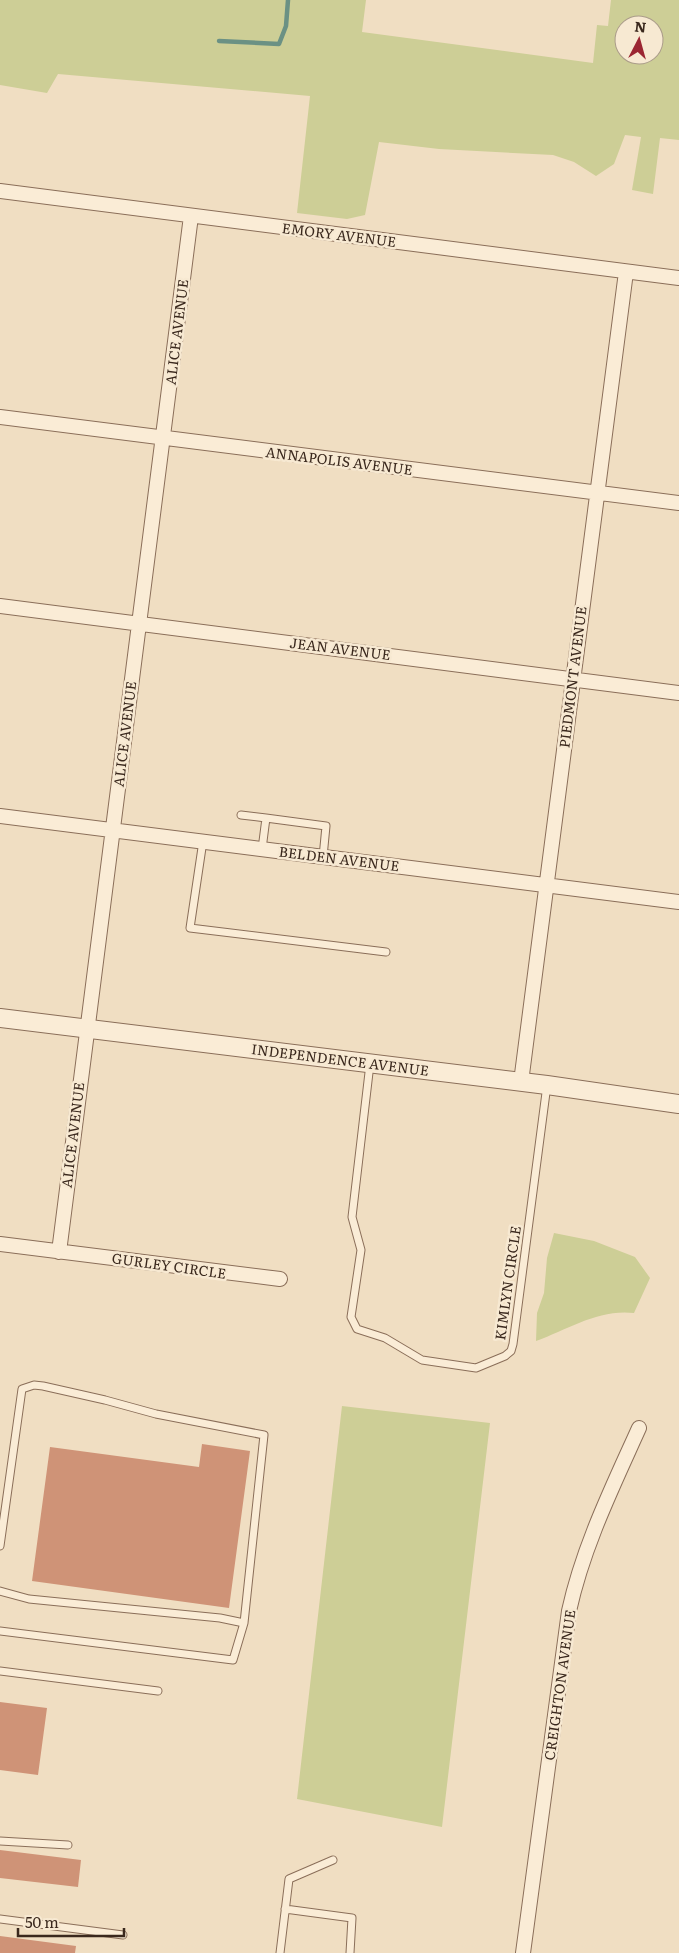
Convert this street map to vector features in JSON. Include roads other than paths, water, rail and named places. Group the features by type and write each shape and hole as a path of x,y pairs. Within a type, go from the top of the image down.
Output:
{"street":[{"name":"EMORY AVENUE","path":"0,191 679,278"},
{"name":"ALICE AVENUE","path":"59,1252 86,1028 164,437 191,216"},
{"name":"PIEDMONT AVENUE","path":"521,1082 626,272"},
{"name":"ANNAPOLIS AVENUE","path":"0,417 679,503"},
{"name":"JEAN AVENUE","path":"0,606 679,693"},
{"name":"BELDEN AVENUE","path":"0,816 679,902"},
{"name":"INDEPENDENCE AVENUE","path":"0,1018 548,1085 679,1104"},
{"name":"GURLEY CIRCLE","path":"0,1244 222,1274 280,1279"},
{"name":"CREIGHTON AVENUE","path":"523,1953 576,1579 595,1526 639,1428"}],"lane":[{"path":"241,815 326,826 322,857"},
{"path":"262,849 266,818"},
{"path":"203,841 190,928 386,952"},
{"name":"KIMLYN CIRCLE","path":"370,1064 352,1217 361,1250 351,1317 357,1329 384,1338 422,1360 476,1368 505,1356 513,1344 548,1085"},
{"path":"0,1546 22,1390 34,1385 43,1386 156,1414 264,1435 244,1623 233,1660 0,1631"},
{"path":"0,1591 29,1600 220,1618 244,1623"},
{"path":"0,1672 158,1691"},
{"path":"0,1841 68,1845"},
{"path":"280,1953 289,1879 333,1860"},
{"path":"286,1909 352,1918 350,1953"},
{"path":"0,1919 123,1935"}],"waterway":[{"path":"219,41 279,44 286,26 288,0"}]}
